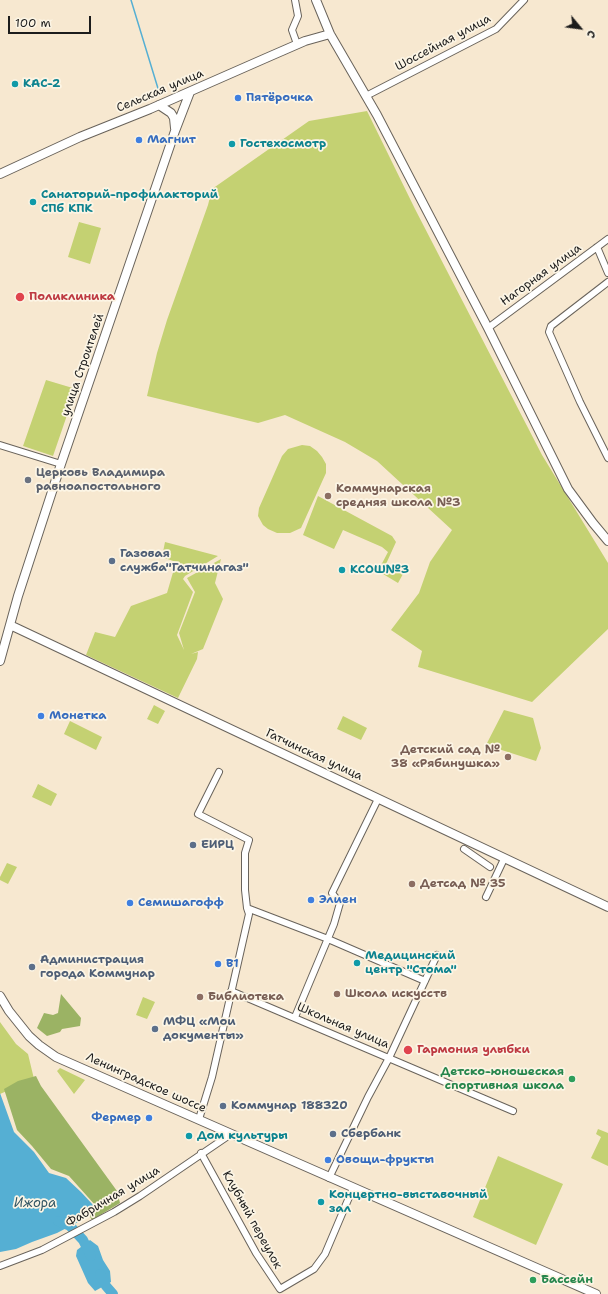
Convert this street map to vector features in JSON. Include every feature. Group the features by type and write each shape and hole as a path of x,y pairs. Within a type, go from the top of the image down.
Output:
{"main road":[{"path":"316,0 330,34 377,115 488,328 568,490 608,541"},
{"name":"Сельская улица","path":"0,174 80,137 190,92 298,44 330,34"},
{"name":"улица Строителей","path":"0,661 61,464 175,131 190,92"},
{"path":"159,105 171,113 174,118 175,131"},
{"name":"Гатчинская улица","path":"10,625 608,907"},
{"name":"Ленинградское шоссе","path":"0,996 23,1029 39,1045 56,1057 596,1294"}],"street":[{"path":"295,0 298,16 292,30 298,44"},
{"name":"Шоссейная улица","path":"366,96 496,29 524,0"},
{"name":"Нагорная улица","path":"488,328 608,239"},
{"path":"598,247 608,274"},
{"path":"608,282 551,326 549,332 580,402 608,458"},
{"path":"0,445 61,464"},
{"path":"199,1119 212,1077 249,914 245,890 245,854 249,840 198,814 219,772"},
{"path":"295,1018 334,924 340,903 332,893 378,799"},
{"path":"464,849 490,867"},
{"path":"486,898 504,859"},
{"path":"247,908 425,981"},
{"path":"329,1178 368,1097 389,1058 437,955"},
{"name":"Школьная улица","path":"231,991 512,1111"},
{"name":"Фабричная улица","path":"0,1266 42,1250 87,1227 140,1196 230,1134"},
{"name":"Клубный переулок","path":"202,1153 255,1252 280,1289 314,1270 325,1254 353,1188"}],"green space":[{"path":"367,111 415,209 542,455 608,563 608,629 532,702 418,667 422,651 391,630 419,593 430,562 452,530 377,461 345,442 285,415 258,423 147,396 157,353 167,320 208,205 212,189 309,121"},
{"path":"79,222 101,228 90,264 68,257"},
{"path":"46,380 76,389 53,456 23,446"},
{"path":"302,445 310,446 317,451 326,464 326,473 301,528 290,533 277,533 263,525 258,516 259,508 282,456 288,449"},
{"path":"318,496 392,536 396,542 386,564 403,574 398,583 378,571 388,552 382,547 343,530 334,549 303,535"},
{"path":"165,542 218,556 185,576 183,579 193,592 177,635 184,650 179,633 195,592 187,578 221,559 215,583 223,599 203,649 191,654 198,652 197,659 178,698 86,655 95,632 115,637 131,606 167,593 176,562 162,557"},
{"path":"154,705 165,711 158,724 147,719"},
{"path":"504,710 533,718 541,748 536,761 486,745"},
{"path":"343,716 367,728 361,740 337,729"},
{"path":"70,721 102,737 96,750 64,734"},
{"path":"38,784 57,794 51,806 32,797"},
{"path":"7,863 17,867 8,884 0,880"},
{"path":"61,994 81,1018 80,1026 62,1029 60,1032 47,1036 37,1028 44,1013 53,1015 58,1013"},
{"path":"143,997 155,1002 147,1019 136,1015"},
{"path":"0,1022 16,1044 28,1054 34,1079 0,1094"},
{"path":"60,1068 85,1080 74,1094 57,1071"},
{"path":"36,1076 41,1086 117,1191 120,1203 92,1220 89,1215 96,1206 69,1176 51,1169 17,1130 4,1089 18,1081"},
{"path":"598,1129 608,1133 608,1166 591,1158 601,1137 596,1134"},
{"path":"498,1156 563,1184 536,1245 473,1217"}],"water":[{"name":"Ижора","path":"0,1093 14,1132 34,1152 49,1173 66,1178 94,1206 80,1221 57,1233 16,1249 0,1252"},
{"path":"90,1240 98,1246 103,1260 110,1271 111,1282 95,1291 88,1283 76,1256 77,1250"}],"waterway":[{"path":"131,0 160,95"},
{"name":"Ижора","path":"58,1221 70,1226 83,1240 91,1256"},
{"name":"Ижора","path":"100,1274 106,1286 113,1294"}],"place":[{"name":"КАС-2","path":"15,84"},
{"name":"Пятёрочка","path":"238,98"},
{"name":"Магнит","path":"139,140"},
{"name":"Гостехосмотр","path":"232,144"},
{"name":"Санаторий-профилакторий СПб КПК","path":"33,202"},
{"name":"Поликлиника","path":"20,297"},
{"name":"Церковь Владимира равноапостольного","path":"28,480"},
{"name":"Коммунарская средняя школа №3","path":"328,496"},
{"name":"Газовая служба\"Гатчинагаз\"","path":"112,561"},
{"name":"КСОШ№3","path":"342,570"},
{"name":"Монетка","path":"41,716"},
{"name":"Детский сад № 38 «Рябинушка»","path":"508,757"},
{"name":"ЕИРЦ","path":"193,845"},
{"name":"Детсад № 35","path":"412,884"},
{"name":"Элиен","path":"311,900"},
{"name":"Семишагофф","path":"130,903"},
{"name":"Медицинский центр \"Стома\"","path":"357,963"},
{"name":"B1","path":"218,964"},
{"name":"Администрация города Коммунар","path":"32,967"},
{"name":"Школа искусств","path":"337,994"},
{"name":"Библиотека","path":"200,997"},
{"name":"МФЦ «Мои документы»","path":"155,1029"},
{"name":"Гармония улыбки","path":"408,1050"},
{"name":"Детско-юношеская спортивная школа","path":"572,1079"},
{"name":"Коммунар 188320","path":"223,1106"},
{"name":"Фермер","path":"149,1118"},
{"name":"Сбербанк","path":"333,1134"},
{"name":"Дом культуры","path":"189,1136"},
{"name":"Овощи-фрукты","path":"328,1160"},
{"name":"Концертно-выставочный зал","path":"321,1202"},
{"name":"Бассейн","path":"533,1280"}]}
